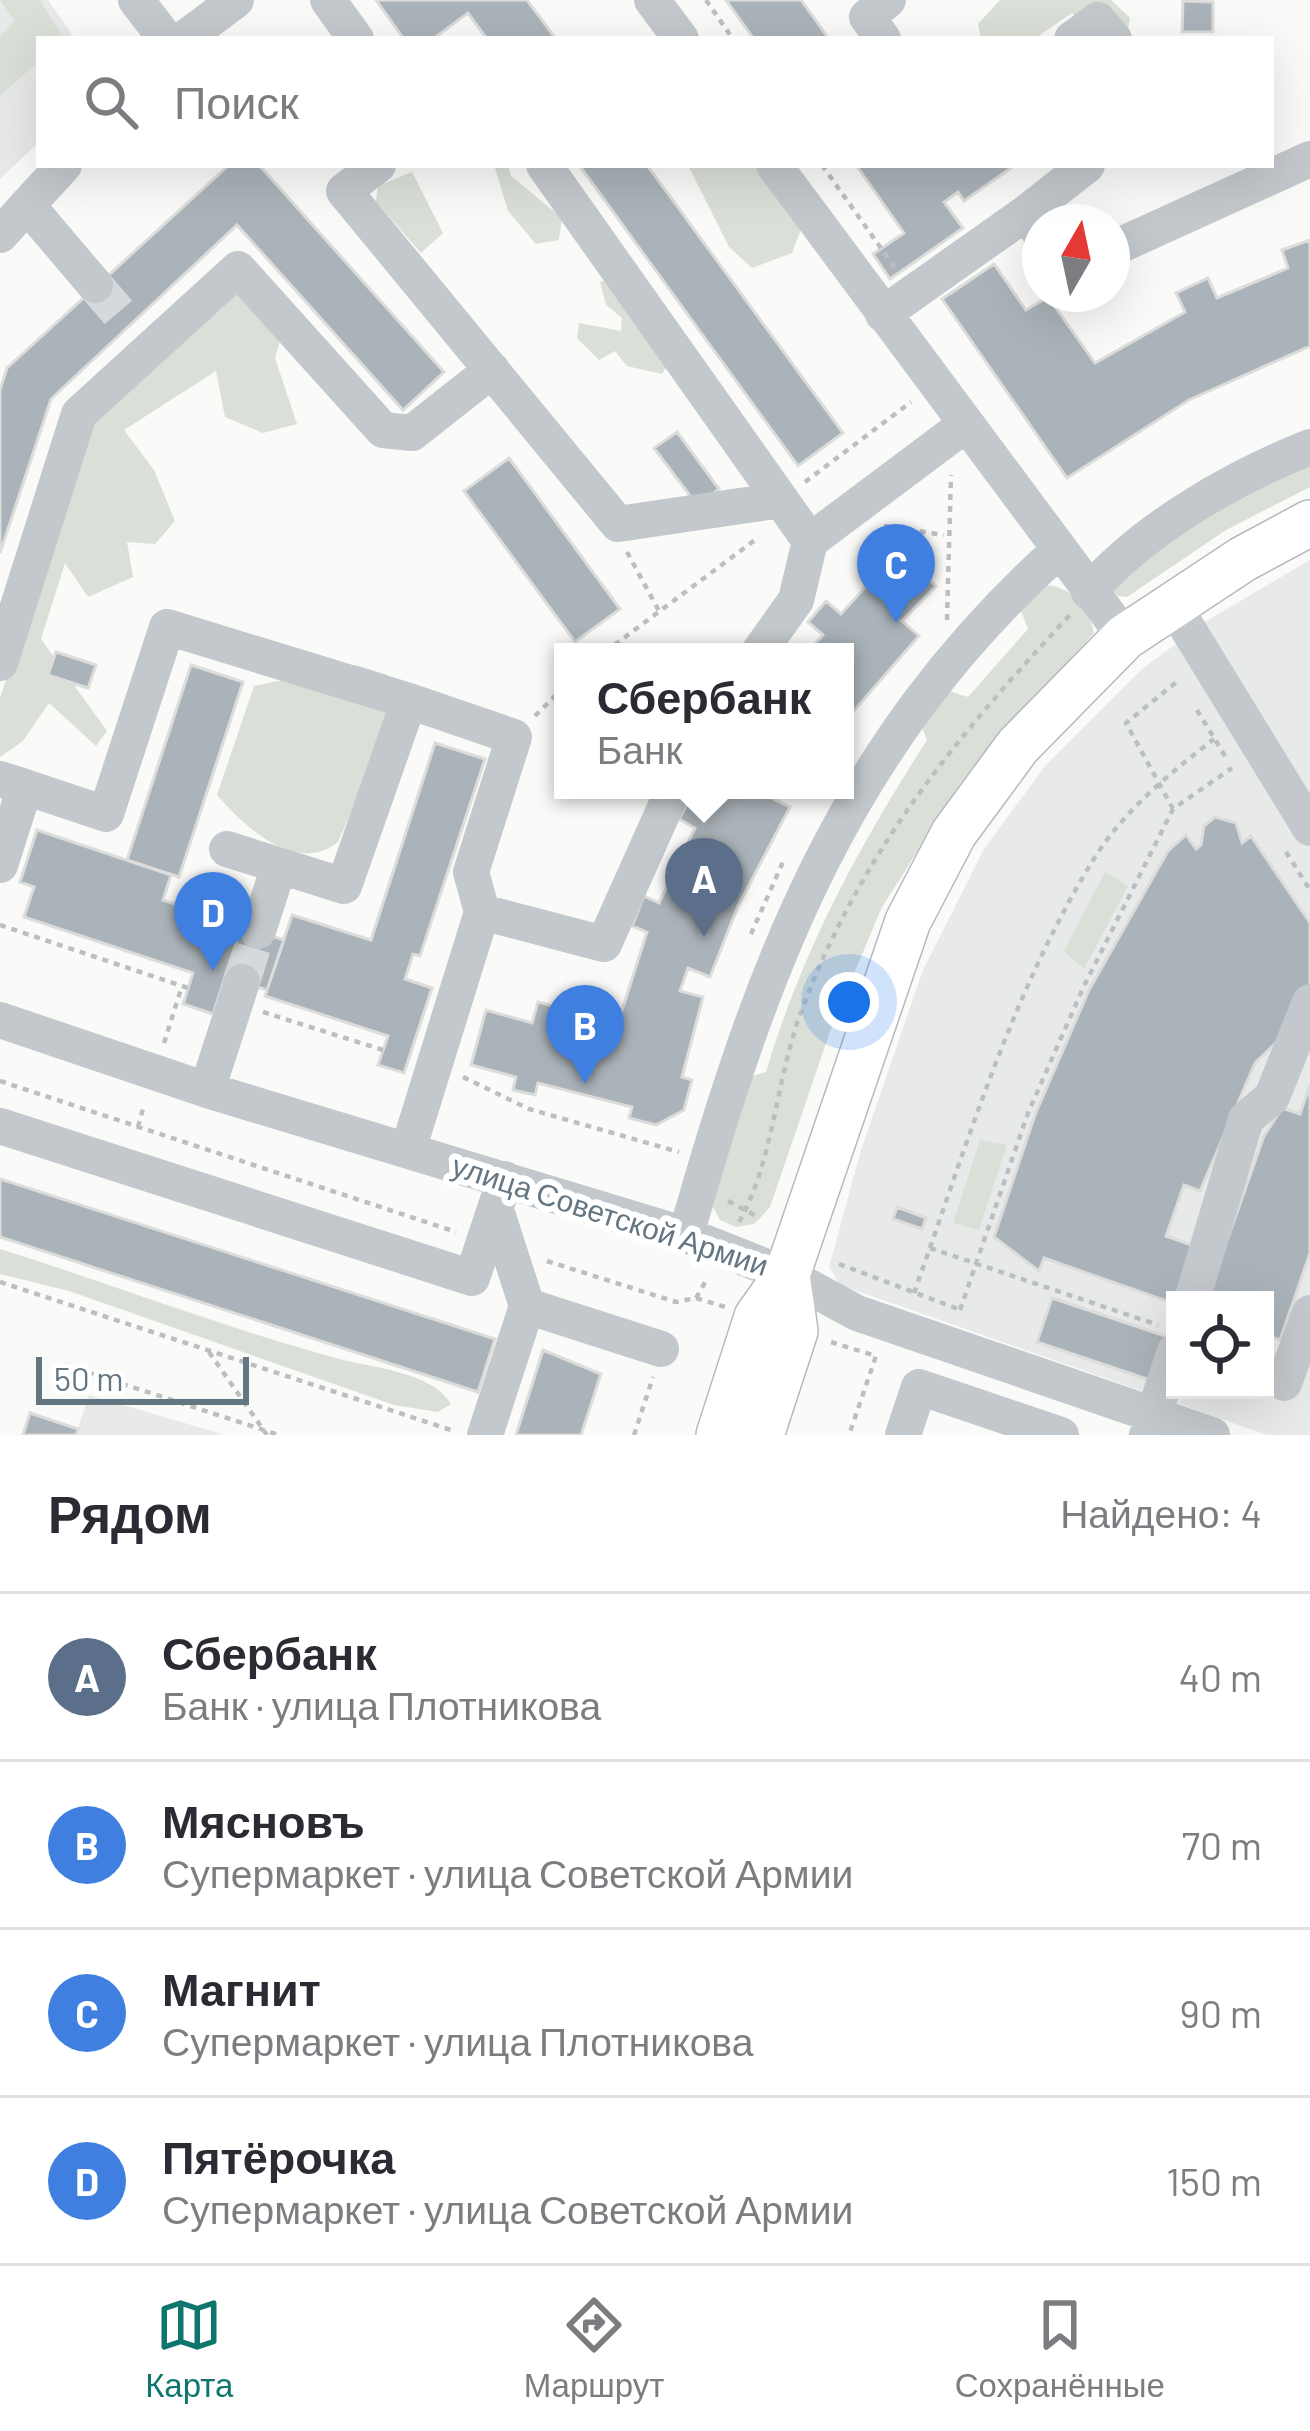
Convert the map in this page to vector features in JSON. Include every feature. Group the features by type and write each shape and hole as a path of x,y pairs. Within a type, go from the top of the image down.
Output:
{"main road":[{"path":"718,1435 757,1317 787,1275 908,921 945,851 1018,746 1125,637 1172,603 1310,523"},
{"path":"761,1435 795,1331 787,1275"}],"street":[{"path":"136,0 164,36"},
{"path":"188,36 236,0"},
{"path":"328,0 354,36"},
{"path":"652,0 679,36"},
{"path":"881,36 867,17 887,0"},
{"path":"1076,36 1098,20 1111,36"},
{"path":"1130,241 1310,159"},
{"path":"0,235 61,168"},
{"path":"374,168 344,191 618,524 804,518 965,425"},
{"path":"546,168 804,518 796,600 765,643"},
{"path":"776,168 1125,637"},
{"path":"1051,204 1084,168"},
{"path":"27,206 95,284"},
{"path":"884,314 1022,230"},
{"path":"0,663 79,414 139,338 238,269 383,430 412,433 492,370"},
{"path":"1089,592 1108,570 1193,510 1269,464 1310,448"},
{"path":"686,1235 747,1031 787,926 837,824 948,670 1058,551"},
{"path":"1172,603 1310,828"},
{"path":"0,865 13,783 106,814 167,627 514,737 471,872 482,912 408,1150"},
{"path":"227,848 344,886 409,700"},
{"path":"482,912 604,944 669,799"},
{"path":"258,931 278,868"},
{"path":"207,1090 239,992"},
{"path":"1195,1291 1246,1119 1272,1096 1310,1001"},
{"name":"улица Советской Армии","path":"0,1020 207,1090 408,1150 500,1220 686,1235 787,1275 857,1313 1150,1425 1212,1435"},
{"path":"0,1126 472,1277 500,1220"},
{"path":"472,1434 526,1306 500,1220"},
{"path":"526,1306 662,1349"},
{"path":"1284,1383 1310,1312"},
{"path":"1150,1425 1166,1378"},
{"path":"903,1435 919,1387 1061,1435"}],"path":[{"path":"706,0 731,36"},
{"path":"824,168 905,283"},
{"path":"617,643 804,518 935,384"},
{"path":"947,632 952,474"},
{"path":"804,518 947,535"},
{"path":"618,524 625,550 659,611"},
{"path":"1174,809 1126,723 1180,680"},
{"path":"514,737 554,697"},
{"path":"914,1293 1037,966 1093,859 1158,782 1214,739"},
{"path":"838,1264 960,1310 1028,1113 1084,986 1174,809 1232,767"},
{"path":"749,937 790,850"},
{"path":"0,925 185,987 162,1050"},
{"path":"239,992 383,1051"},
{"path":"433,1065 529,1109 682,1153"},
{"path":"0,1081 500,1220 676,1302 696,1298 738,1312"},
{"path":"930,1247 1166,1327"},
{"path":"696,1298 714,1265"},
{"path":"0,1282 472,1434"},
{"path":"820,1339 876,1356 849,1435"},
{"path":"208,1350 268,1433"},
{"path":"65,1365 279,1435"}],"shaded area":[{"path":"0,0 48,0 73,36 36,36 36,145 0,179"},
{"path":"0,0 40,0 62,36 36,36 36,64 0,96 0,36 15,21"},
{"path":"1000,0 1111,0 1130,18 1127,36 1096,36 1072,13 1038,36 980,36 978,24"},
{"path":"495,168 509,168 511,176 562,218 559,240 536,244 508,211"},
{"path":"690,168 763,168 803,224 792,253 752,268 729,247"},
{"path":"412,172 443,233 421,253 376,202 378,186"},
{"path":"615,277 671,360 662,374 627,366 615,351 599,360 577,338 579,323 621,331 622,318 606,305 600,282"},
{"path":"238,280 283,331 275,358 297,424 263,433 225,417 216,371 124,430 154,470 175,521 155,544 127,542 133,577 88,597 65,563 41,639 107,731 96,746 49,703 23,741 0,757 0,698 88,425"},
{"path":"1310,462 1310,487 1226,530 1127,597 1111,588 1203,516"},
{"path":"1310,560 1310,1435 1267,1435 840,1285 829,1267 861,1150 923,970 984,849 1045,766 1142,669 1208,620"},
{"path":"1045,585 1063,589 1077,600 1094,633 961,783 882,907 833,1023 770,1207 754,1224 736,1227 720,1220 711,1203 743,1079 766,1072 834,900 927,740 920,722 946,690 968,697 1028,629 1019,606"},
{"path":"356,665 388,675 399,703 338,842 322,851 288,850 256,832 217,795 254,686"},
{"path":"1105,872 1128,886 1084,969 1064,951"},
{"path":"980,1140 1007,1145 979,1230 953,1223"},
{"path":"0,1249 257,1335 403,1373 431,1385 451,1404 438,1412 394,1405 69,1291 0,1274"},
{"path":"89,1395 222,1434 23,1435 30,1413 78,1428"}],"building":[{"path":"376,0 527,0 554,36 485,36 468,13 437,36 402,36"},
{"path":"726,0 801,0 827,36 752,36"},
{"path":"1183,1 1213,2 1213,32 1182,32"},
{"path":"226,168 262,168 444,372 403,410 237,225 51,399 0,553 0,390 7,368"},
{"path":"581,168 649,168 843,433 798,466"},
{"path":"858,168 1011,168 964,201 958,192 944,202 963,228 890,279 873,254 904,233"},
{"path":"1310,240 1310,346 1189,400 1067,478 942,299 994,264 1022,304 1022,312 1059,312 1095,363 1185,312 1176,293 1208,278 1217,298 1288,268 1282,250"},
{"path":"677,432 719,489 697,505 654,448"},
{"path":"509,458 620,609 575,642 464,491"},
{"path":"893,545 936,586 902,621 919,636 854,711 854,643 816,643 823,635 808,622 826,601 841,614 869,583 862,577"},
{"path":"56,652 96,665 88,688 48,675"},
{"path":"191,665 243,682 179,877 127,860"},
{"path":"435,743 485,759 420,956 413,954 405,979 432,988 404,1073 378,1065 388,1036 265,996 292,915 371,940"},
{"path":"690,799 773,799 790,807 738,906 710,977 688,968 680,991 703,997 682,1077 692,1080 684,1110 656,1125 629,1118 632,1107 538,1083 535,1095 513,1090 516,1077 471,1065 486,1010 532,1023 538,1002 618,1023 647,932 632,926 644,896 659,903 695,828 679,819"},
{"path":"1215,817 1236,823 1242,843 1251,836 1310,923 1310,1040 1290,1029 1255,1063 1200,1191 1184,1185 1166,1236 1203,1249 1182,1291 1166,1291 1166,1301 1044,1258 1039,1271 994,1237 1035,1115 1089,990 1168,851 1186,835 1196,849 1204,826"},
{"path":"37,830 171,875 163,900 242,926 213,1014 183,1004 193,973 24,917 34,887 20,882"},
{"path":"242,926 284,940 267,990 225,976"},
{"path":"1310,1085 1310,1253 1280,1340 1274,1338 1274,1291 1209,1291 1264,1136 1282,1108 1300,1114"},
{"path":"0,1179 495,1339 478,1392 0,1237"},
{"path":"897,1207 926,1218 922,1229 893,1219"},
{"path":"1052,1298 1166,1336 1166,1353 1156,1382 1037,1342"},
{"path":"543,1350 601,1374 581,1435 516,1435"},
{"path":"30,1413 78,1429 76,1435 23,1435"}],"tunnel":[{"path":"95,285 130,326"},
{"path":"242,982 258,931"}],"place":[{"name":"Магнит","path":"896,623"},
{"name":"Сбербанк","path":"704,937"},
{"name":"Пятёрочка","path":"213,971"},
{"name":"Мясновъ","path":"585,1084"}]}
